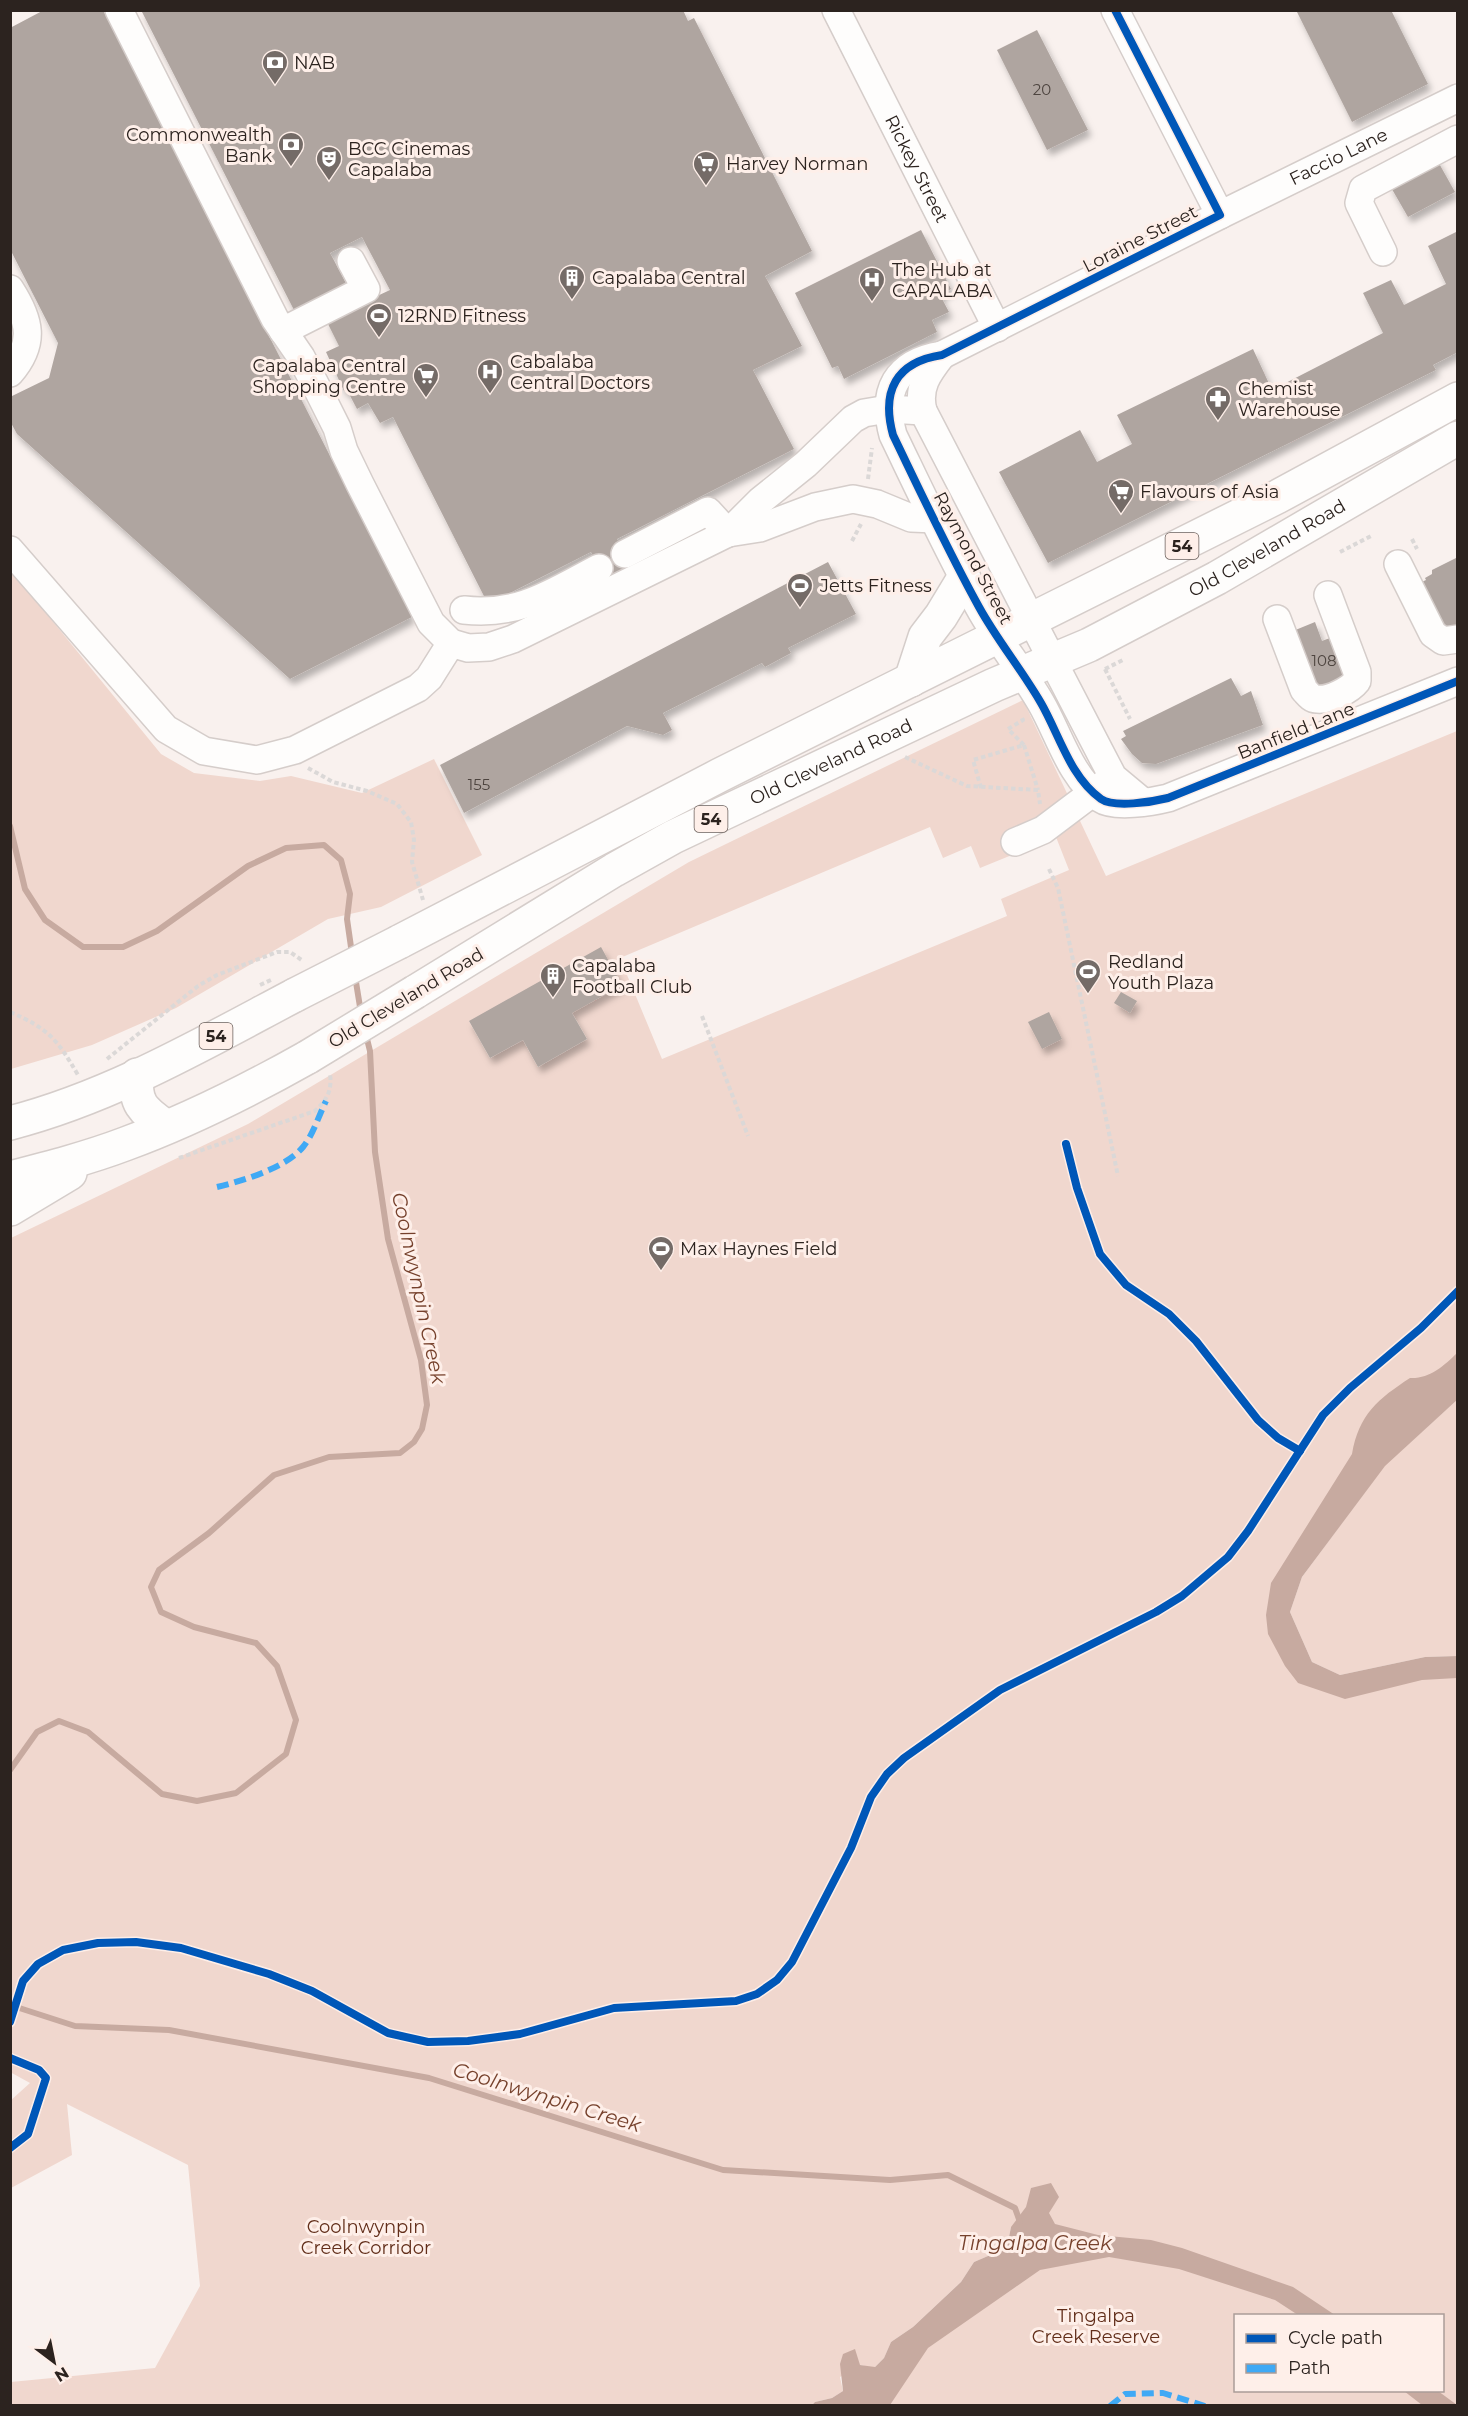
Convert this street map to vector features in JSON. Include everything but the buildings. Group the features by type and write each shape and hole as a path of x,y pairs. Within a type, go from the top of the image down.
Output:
{"main road":[{"name":"Old Cleveland Road","path":"10,1123 69,1106 136,1075 399,942 720,775 1032,621 1331,469 1458,399"},
{"name":"Old Cleveland Road","path":"10,1178 105,1151 166,1127 308,1058 614,870 674,837 994,685 1053,661 1193,591 1458,438"},
{"path":"911,680 925,637 964,578"},
{"path":"136,1075 135,1089 139,1103 149,1115 166,1127"},
{"path":"10,1209 105,1151"}],"street":[{"path":"118,10 219,211 320,392 360,484 432,623 451,643 468,648 489,647 513,639 590,582"},
{"name":"Rickey Street","path":"836,10 997,328"},
{"name":"Loraine Street","path":"997,328 1220,215 1115,10"},
{"name":"Faccio Lane","path":"1220,215 1458,98"},
{"path":"1383,252 1359,203 1363,189 1458,139"},
{"path":"284,331 366,289 351,261"},
{"path":"10,289 26,318 28,335 24,352 10,373"},
{"name":"Raymond Street","path":"997,328 942,355 924,358 910,366 895,382 888,409 893,435 980,609 1042,705 1075,769 1103,784"},
{"name":"Raymond Street","path":"942,355 924,380 920,400 923,411 1053,661 1103,784 1102,801 1113,804 1143,802"},
{"path":"728,533 760,501 806,464 853,419 864,413 888,409 923,411"},
{"path":"1331,469 1458,414"},
{"path":"464,610 489,613 523,607 728,533 760,528 815,507 853,499 877,504 910,518 935,519"},
{"path":"625,554 708,511 728,533"},
{"path":"10,550 166,729 204,751 258,760 295,750 418,688 429,678 451,643"},
{"path":"1398,564 1433,634 1443,641 1458,639"},
{"path":"1277,619 1304,690 1310,697 1316,700 1325,699 1350,689 1357,681 1357,672 1328,595"},
{"name":"Banfield Lane","path":"1143,802 1168,798 1458,681"},
{"path":"1015,842 1043,830 1103,784"}],"path":[{"path":"867,484 871,468 872,444"},
{"path":"852,541 863,521"},
{"path":"1340,552 1371,536"},
{"path":"1105,669 1130,719"},
{"path":"1020,712 1023,720 1008,729 1024,745 1038,790 1043,830"},
{"path":"981,788 974,760 1024,745"},
{"path":"898,754 967,786 1038,790"},
{"path":"1049,869 1058,888 1118,1176"},
{"path":"10,1012 39,1025 60,1045 78,1076"},
{"path":"702,1016 748,1136"},
{"path":"1066,1144 1077,1188 1100,1254 1126,1285 1169,1314 1196,1341 1258,1420 1278,1438 1300,1451"},
{"path":"1294,1459 1305,1442"}],"green space":[{"path":"10,569 161,754 194,773 260,781 291,776 362,793 434,759 482,855 381,907 328,919 176,1008 92,1045 11,1069"},
{"path":"1023,700 1106,876 1457,731 1457,1372 1363,1460 1278,1617 1303,1670 1342,1689 1457,1666 1457,2405 854,2405 1030,2261 1011,2227 1008,2242 1002,2250 974,2262 961,2282 913,2327 891,2342 884,2358 874,2368 860,2365 840,2377 843,2391 832,2398 815,2402 812,2405 11,2405 11,2382 155,2368 200,2286 188,2165 67,2104 72,2155 11,2188 10,2101 30,2083 10,2072 11,1238 248,1124 689,862","holes":["930,827 943,858 971,846 980,868 1056,837 1069,870 1001,899 1007,916 662,1059 620,958","572,1013 587,1039 538,1067 523,1040 490,1058 469,1021"]},
{"path":"1457,1400 1457,1656 1425,1657 1340,1675 1312,1662 1290,1612 1302,1577 1385,1465"}],"water":[{"path":"1457,1353 1457,1400 1385,1466 1302,1577 1290,1612 1312,1662 1340,1675 1425,1657 1457,1656 1457,1678 1422,1680 1345,1699 1298,1683 1285,1666 1268,1634 1266,1615 1271,1583 1352,1454 1360,1428 1372,1409 1388,1393 1410,1378 1430,1374"},
{"name":"Tingalpa Creek","path":"1051,2183 1059,2197 1049,2213 1055,2224 1098,2235 1151,2240 1182,2248 1293,2287 1334,2314 1296,2314 1275,2300 1179,2269 1109,2257 1040,2270 928,2348 890,2405 812,2405 815,2402 832,2398 843,2391 840,2364 843,2354 855,2349 860,2365 875,2367 884,2358 891,2342 913,2327 961,2282 974,2262 1002,2250 1008,2242 1011,2227 1026,2207 1031,2188"},
{"path":"1405,2392 1439,2392 1457,2405 1422,2405"}],"waterway":[{"name":"Coolnwynpin Creek","path":"10,826 25,889 45,920 83,947 123,947 157,931 248,866 286,848 324,845 341,860 350,894 347,919 352,954"},
{"name":"Coolnwynpin Creek","path":"355,976 361,1013"},
{"name":"Coolnwynpin Creek","path":"10,1770 37,1732 59,1721 88,1732 162,1794 197,1801 236,1793 286,1754 296,1720 277,1666 256,1643 194,1627 161,1612 151,1587 159,1570 209,1533 274,1475 329,1457 400,1453 414,1442 422,1429 427,1405 421,1360 388,1239 375,1152 370,1051 366,1035"},
{"name":"Coolnwynpin Creek","path":"10,2005 75,2026 169,2030 429,2078 723,2170 890,2180 948,2175 1015,2208 1020,2222"}],"marked path":[{"path":"217,1187 263,1173 295,1155 310,1137 326,1101"},
{"path":"1110,2406 1125,2394 1163,2393 1205,2406"}],"cycle path":[{"path":"1115,10 1220,215 942,355 913,364 896,381 889,405 893,435 956,565 986,619 1041,703 1073,767 1090,790 1107,802 1133,803 1168,798 1458,681"},
{"path":"1066,1144 1077,1188 1100,1254 1126,1285 1169,1314 1196,1341 1258,1420 1278,1438 1300,1451"},
{"path":"10,2022 23,1981 38,1964 63,1950 98,1943 136,1942 181,1948 269,1974 312,1991 388,2033 428,2042 468,2041 520,2034 614,2008 736,2001 757,1994 777,1980 792,1962 851,1848 871,1797 887,1774 904,1758 1000,1690 1156,1612 1182,1596 1228,1557 1248,1531 1323,1415 1350,1388 1421,1328 1458,1291"},
{"path":"10,2058 39,2070 46,2078 28,2134 10,2148"}],"place":[{"name":"NAB","path":"275,86"},
{"name":"Commonwealth Bank","path":"291,168"},
{"name":"BCC Cinemas Capalaba","path":"329,182"},
{"name":"Harvey Norman","path":"706,187"},
{"name":"Capalaba Central","path":"572,301"},
{"name":"The Hub at CAPALABA","path":"872,303"},
{"name":"12RND Fitness","path":"379,339"},
{"name":"Cabalaba Central Doctors","path":"490,395"},
{"name":"Capalaba Central Shopping Centre","path":"426,399"},
{"name":"Chemist Warehouse","path":"1218,422"},
{"name":"Flavours of Asia","path":"1121,515"},
{"name":"Jetts Fitness","path":"800,609"},
{"name":"Redland Youth Plaza","path":"1088,995"},
{"name":"Capalaba Football Club","path":"553,999"},
{"name":"Max Haynes Field","path":"661,1272"}],"park label":[{"name":"Coolnwynpin Creek Corridor","path":"366,2237"},
{"name":"Tingalpa Creek Reserve","path":"1096,2326"}]}
